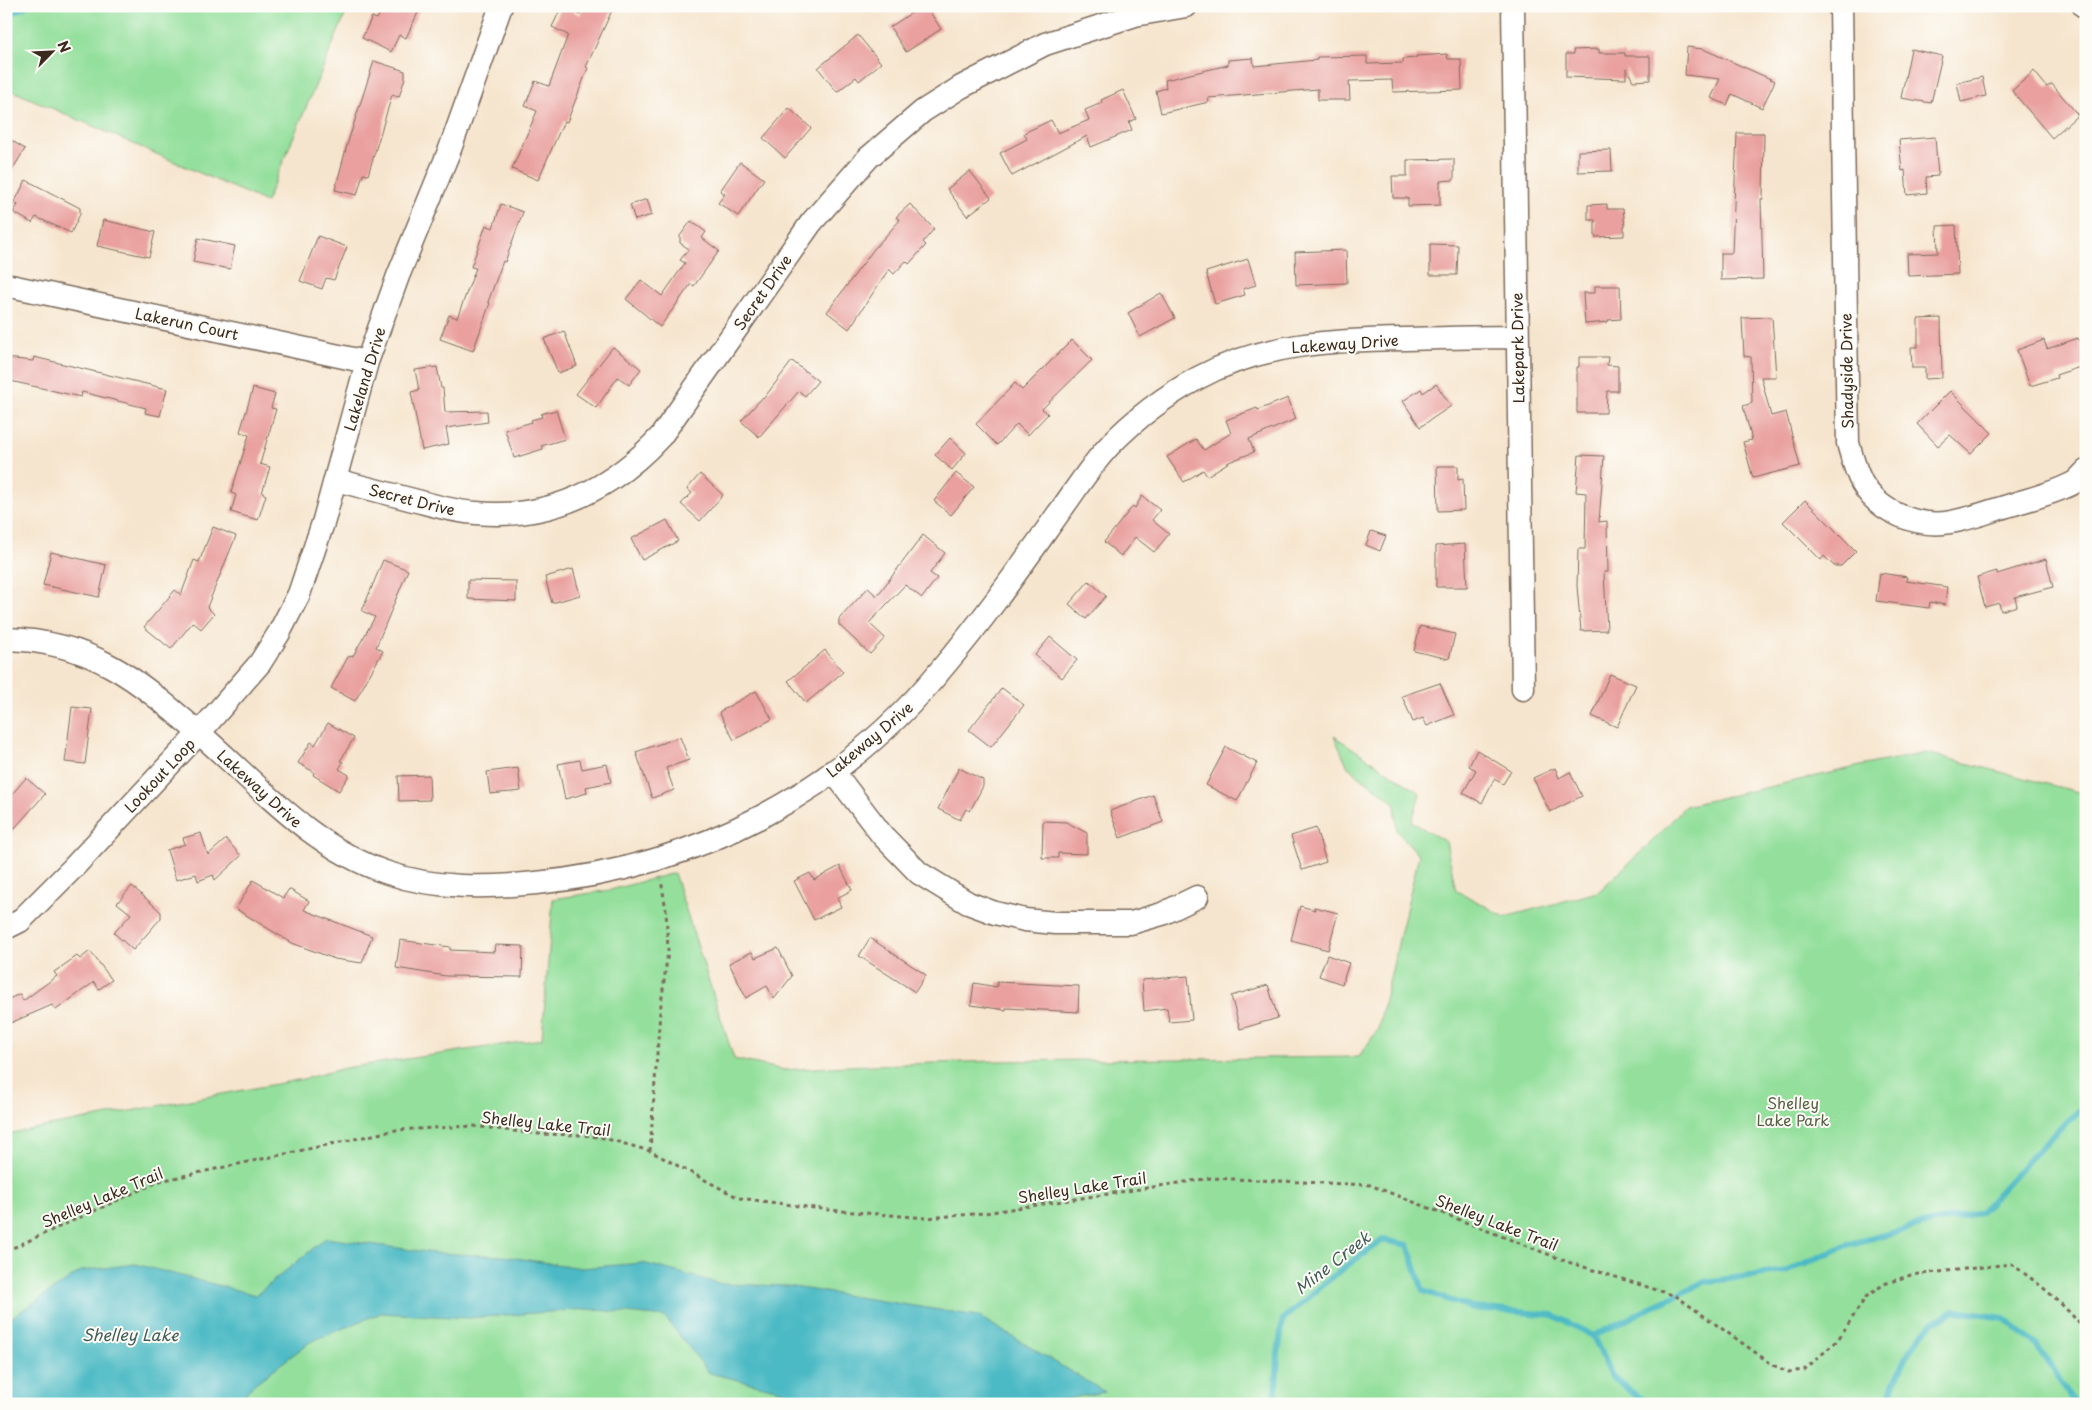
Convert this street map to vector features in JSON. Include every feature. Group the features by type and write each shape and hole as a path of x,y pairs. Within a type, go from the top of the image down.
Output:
{"street":[{"name":"Lakeland Drive","path":"198,733 260,663 299,594 336,480 367,362 398,276 450,149 501,6"},
{"name":"Secret Drive","path":"336,480 439,506 474,513 507,515 538,510 566,502 590,492 616,477 635,462 661,436 811,223 868,158 923,111 961,87 1045,44 1135,15 1186,6"},
{"name":"Lakepark Drive","path":"1513,6 1523,689"},
{"name":"Shadyside Drive","path":"1841,6 1847,434 1854,466 1863,485 1876,500 1893,512 1912,521 1931,524 1970,518 2038,496 2076,481 2086,470"},
{"name":"Lakerun Court","path":"6,285 367,362"},
{"name":"Lakeway Drive","path":"198,733 226,756 275,805 308,831 355,859 385,872 408,879 467,886 500,887 598,875 656,860 693,848 750,824 833,771 890,726 922,693 986,613 1088,472 1110,445 1155,407 1199,378 1237,361 1281,348 1324,341 1517,337"},
{"name":"Lookout Loop","path":"6,639 52,643 107,663 137,681 198,733 20,921 6,928"},
{"path":"833,771 882,835 919,873 968,903 996,913 1025,920 1054,923 1131,923 1162,914 1197,897"}],"path":[{"path":"650,1151 660,1012 668,951 666,910 656,860"},
{"name":"Shelley Lake Trail","path":"6,1251 160,1181 396,1130 473,1126 538,1134 583,1135 604,1138 650,1151 739,1198 829,1210 926,1218 985,1213 1211,1178 1370,1185 1568,1262 1676,1296 1773,1365 1788,1372 1804,1370 1837,1341 1866,1297 1884,1284 1911,1275 2011,1264 2042,1286 2077,1320 2086,1332"}],"green space":[{"path":"6,6 349,6 266,202 6,88"},
{"name":"Shelley Lake Park","path":"1334,736 1420,793 1412,822 1446,842 1456,890 1505,917 1598,892 1659,835 1685,806 1874,763 1927,753 2086,794 2086,1404 6,1404 6,1134 303,1079 345,1068 542,1039 553,899 610,890 674,873 734,1059 784,1070 994,1061 1359,1057 1378,1029 1419,855 1397,831 1395,803 1348,767"}],"water":[{"name":"Shelley Lake","path":"326,1238 434,1253 503,1256 581,1268 643,1263 722,1284 787,1286 978,1316 1105,1392 1039,1404 838,1404 709,1373 665,1317 588,1309 469,1318 381,1313 310,1342 253,1385 237,1404 6,1404 6,1321 81,1271 135,1264 256,1295"}],"building":[{"path":"384,6 421,6 406,38 399,35 391,52 362,38 372,17 377,19"},
{"path":"562,6 580,15 584,6 614,6 586,67 588,68 567,122 564,121 538,180 512,169 537,111 525,106 535,81 549,86 568,35 552,27"},
{"path":"922,6 926,6 941,29 906,52 890,27"},
{"path":"858,35 881,63 859,81 856,77 837,92 818,68"},
{"path":"1687,47 1703,49 1775,81 1762,108 1732,94 1727,105 1711,98 1720,79 1685,75"},
{"path":"1599,49 1599,53 1625,53 1625,56 1650,56 1650,80 1633,81 1626,68 1626,79 1566,77 1566,54 1574,54 1573,50"},
{"path":"1911,49 1942,56 1931,103 1901,98"},
{"path":"1447,54 1448,59 1461,59 1462,90 1393,92 1392,80 1349,81 1350,100 1318,100 1318,89 1208,98 1209,102 1161,113 1156,91 1166,88 1165,80 1228,65 1228,60 1253,58 1254,66 1317,60 1317,57 1367,56 1367,64 1403,63 1403,59 1416,58 1416,56"},
{"path":"374,61 405,71 405,78 399,97 392,95 368,175 363,174 357,195 335,190 347,145"},
{"path":"2034,71 2047,87 2052,84 2078,115 2052,138 2012,91"},
{"path":"1982,77 1986,96 1961,102 1957,83"},
{"path":"1123,90 1136,119 1129,122 1132,130 1091,147 1087,136 1012,176 1000,153 1027,139 1024,133 1051,120 1058,133 1089,120 1085,110 1102,103 1101,100"},
{"path":"789,108 811,128 785,158 763,138"},
{"path":"1737,133 1764,133 1763,199 1761,199 1763,279 1721,280 1721,253 1732,253"},
{"path":"6,137 25,149 6,180"},
{"path":"1935,137 1938,176 1926,177 1927,193 1907,195 1905,170 1902,171 1899,140"},
{"path":"1611,150 1612,171 1578,172 1578,151"},
{"path":"1454,159 1454,180 1440,181 1440,205 1408,206 1408,198 1393,198 1392,176 1407,176 1407,160"},
{"path":"740,162 764,179 738,216 718,203 725,194 720,191"},
{"path":"970,171 991,198 967,216 947,189"},
{"path":"26,180 80,208 80,214 71,233 36,217 32,223 13,212 18,205 14,203"},
{"path":"647,199 652,215 635,220 630,205"},
{"path":"501,204 523,212 488,302 490,303 473,351 440,339 449,315 457,318 476,268 471,267 486,225 493,228"},
{"path":"910,204 934,229 923,242 926,245 909,264 906,261 894,274 889,269 849,329 827,312 874,249 900,220 896,217"},
{"path":"1607,204 1607,209 1623,209 1624,236 1595,237 1595,220 1588,220 1588,205"},
{"path":"103,220 155,232 149,257 97,246"},
{"path":"691,221 706,232 702,238 719,251 694,286 691,284 660,327 626,299 641,280 662,296 685,263 680,260 689,249 680,243 680,236"},
{"path":"1956,225 1958,274 1908,276 1907,254 1938,253 1937,226"},
{"path":"318,236 347,247 334,280 326,278 322,289 300,281"},
{"path":"198,238 235,246 230,269 193,262"},
{"path":"1430,244 1458,245 1457,275 1430,275"},
{"path":"1346,250 1347,283 1296,285 1295,252"},
{"path":"1248,259 1256,285 1243,289 1245,295 1215,304 1206,272"},
{"path":"1595,286 1620,286 1621,319 1585,324 1583,293 1595,293"},
{"path":"1161,293 1175,318 1140,337 1128,313"},
{"path":"1772,317 1776,377 1761,377 1771,416 1786,412 1800,466 1753,478 1743,442 1752,440 1743,406 1752,403 1751,357 1744,356 1742,318"},
{"path":"1941,318 1942,378 1925,379 1925,368 1912,368 1911,347 1918,347 1918,319"},
{"path":"564,331 577,366 558,373 544,339"},
{"path":"2078,338 2086,358 2086,365 2056,375 2057,378 2030,386 2017,350 2044,340 2047,349"},
{"path":"1072,340 1092,360 1042,409 1048,414 1028,435 1017,424 997,445 976,424 1015,383 1022,390"},
{"path":"613,347 641,369 629,385 618,377 596,408 576,394"},
{"path":"34,357 167,389 160,416 145,413 146,408 82,392 81,397 6,380 6,358 33,361"},
{"path":"1579,357 1608,357 1607,365 1618,366 1618,391 1607,391 1606,413 1577,413 1577,367 1579,367"},
{"path":"792,361 818,381 805,396 799,391 759,437 741,421 764,398"},
{"path":"437,367 441,388 443,388 445,412 487,411 488,422 446,428 449,444 422,450 411,392 419,390 415,370"},
{"path":"1436,384 1451,406 1420,427 1403,401 1421,389 1423,393"},
{"path":"253,388 275,394 271,408 276,409 260,464 270,467 262,493 266,495 258,520 231,512 236,495 231,493 249,435 240,432"},
{"path":"1950,391 1992,433 1971,454 1950,435 1938,446 1917,424"},
{"path":"1288,398 1296,419 1249,439 1254,452 1229,462 1207,476 1203,470 1184,482 1167,457 1196,439 1204,450 1231,433 1226,420"},
{"path":"556,410 565,439 541,446 543,449 514,458 505,430 532,422 531,420 542,417 541,414"},
{"path":"950,438 966,453 952,470 935,455"},
{"path":"1579,455 1604,456 1599,522 1607,521 1608,572 1604,572 1607,630 1581,631 1577,586 1578,549 1585,549 1586,493 1576,492"},
{"path":"1437,466 1458,466 1458,480 1463,479 1464,510 1438,511"},
{"path":"956,473 974,487 951,515 934,501"},
{"path":"700,474 723,495 700,521 681,504 692,493 687,489"},
{"path":"1142,496 1160,510 1152,520 1169,534 1154,552 1135,537 1121,556 1104,542 1133,506 1135,508"},
{"path":"1805,500 1856,551 1841,566 1834,566 1824,556 1821,560 1783,522"},
{"path":"667,520 678,541 642,560 631,539"},
{"path":"213,527 236,536 207,607 214,614 201,629 193,622 171,649 144,627 175,590 181,595 194,560 199,562"},
{"path":"1371,531 1386,536 1380,551 1366,545"},
{"path":"923,535 945,553 930,573 937,578 922,598 905,585 869,623 885,638 870,654 839,625 839,619 868,588 877,596"},
{"path":"1465,544 1467,587 1436,587 1436,546"},
{"path":"51,552 106,565 99,597 43,585"},
{"path":"2046,559 2053,587 2015,597 2017,606 2001,611 1999,603 1985,607 1977,577 1997,571 1997,574"},
{"path":"383,560 408,570 376,647 383,651 355,701 331,688 348,657 353,656 375,617 362,611"},
{"path":"573,569 580,595 552,603 545,577"},
{"path":"1880,573 1907,577 1906,581 1947,587 1945,605 1930,602 1929,608 1876,601"},
{"path":"468,580 516,581 516,601 468,599"},
{"path":"1089,581 1106,596 1086,619 1069,604"},
{"path":"1420,626 1455,634 1449,659 1414,651"},
{"path":"1050,637 1077,660 1062,678 1035,655"},
{"path":"825,650 843,672 806,703 788,681"},
{"path":"1610,674 1636,685 1617,727 1592,716"},
{"path":"1440,683 1454,715 1427,726 1423,718 1413,722 1402,696"},
{"path":"1002,688 1024,705 991,747 969,730"},
{"path":"756,691 772,719 734,740 719,712"},
{"path":"72,707 92,709 85,764 65,762"},
{"path":"328,723 354,738 340,761 343,762 339,769 349,775 339,791 313,775 314,772 298,763 311,742 315,745"},
{"path":"680,737 689,760 666,768 674,790 652,798 636,752"},
{"path":"1226,747 1257,763 1237,801 1206,785"},
{"path":"1477,750 1511,771 1503,784 1494,779 1482,803 1463,793 1476,770 1469,766"},
{"path":"580,760 582,769 607,764 611,782 586,787 587,793 565,799 558,764"},
{"path":"518,768 521,791 490,794 487,772"},
{"path":"959,768 983,780 983,786 970,811 966,809 960,820 938,809"},
{"path":"1555,768 1559,778 1570,772 1582,796 1550,812 1533,778"},
{"path":"429,775 430,800 399,801 398,776"},
{"path":"26,778 45,794 6,838 6,801"},
{"path":"1153,795 1163,822 1120,838 1110,811"},
{"path":"1043,821 1066,822 1087,833 1087,854 1058,853 1058,858 1042,858"},
{"path":"1316,828 1326,862 1302,870 1291,836"},
{"path":"201,833 208,855 226,839 241,856 215,880 213,875 198,881 196,874 176,880 167,850 185,844 183,838"},
{"path":"840,866 852,890 837,898 841,907 814,920 794,881 810,873 814,880"},
{"path":"253,880 283,898 289,889 309,901 304,910 372,936 362,963 335,959 292,943 236,909"},
{"path":"132,886 161,912 161,918 133,950 114,933 131,914 117,903"},
{"path":"1300,906 1315,910 1314,907 1338,913 1328,950 1291,940"},
{"path":"870,938 926,975 915,992 859,956"},
{"path":"400,940 450,947 450,950 494,952 495,945 523,946 522,977 446,976 396,968"},
{"path":"778,948 792,976 774,999 767,986 746,998 729,963 752,952 755,958"},
{"path":"90,951 112,980 99,989 94,982 56,1010 52,1005 6,1025 6,1000 20,994 23,1001 57,976 54,972 77,956 80,959"},
{"path":"1327,955 1349,963 1342,984 1319,976"},
{"path":"1188,976 1192,1020 1169,1022 1167,1008 1144,1011 1142,980"},
{"path":"997,982 1079,986 1078,1012 1006,1008 1006,1010 971,1005 974,983 997,987"},
{"path":"1268,985 1278,1018 1240,1029 1231,996"}],"waterway":[{"path":"6,16 26,6"},
{"path":"1593,1336 1704,1282 1787,1271 1850,1244 1921,1225 1981,1212 2031,1157 2086,1104"},
{"name":"Mine Creek","path":"1275,1404 1278,1354 1283,1319 1342,1269 1383,1240 1408,1245 1423,1291 1473,1308 1553,1315 1593,1336 1612,1377 1650,1404"},
{"name":"Mine Creek","path":"1885,1404 1910,1350 1933,1322 1955,1311 2004,1318 2037,1346 2075,1404"}]}
